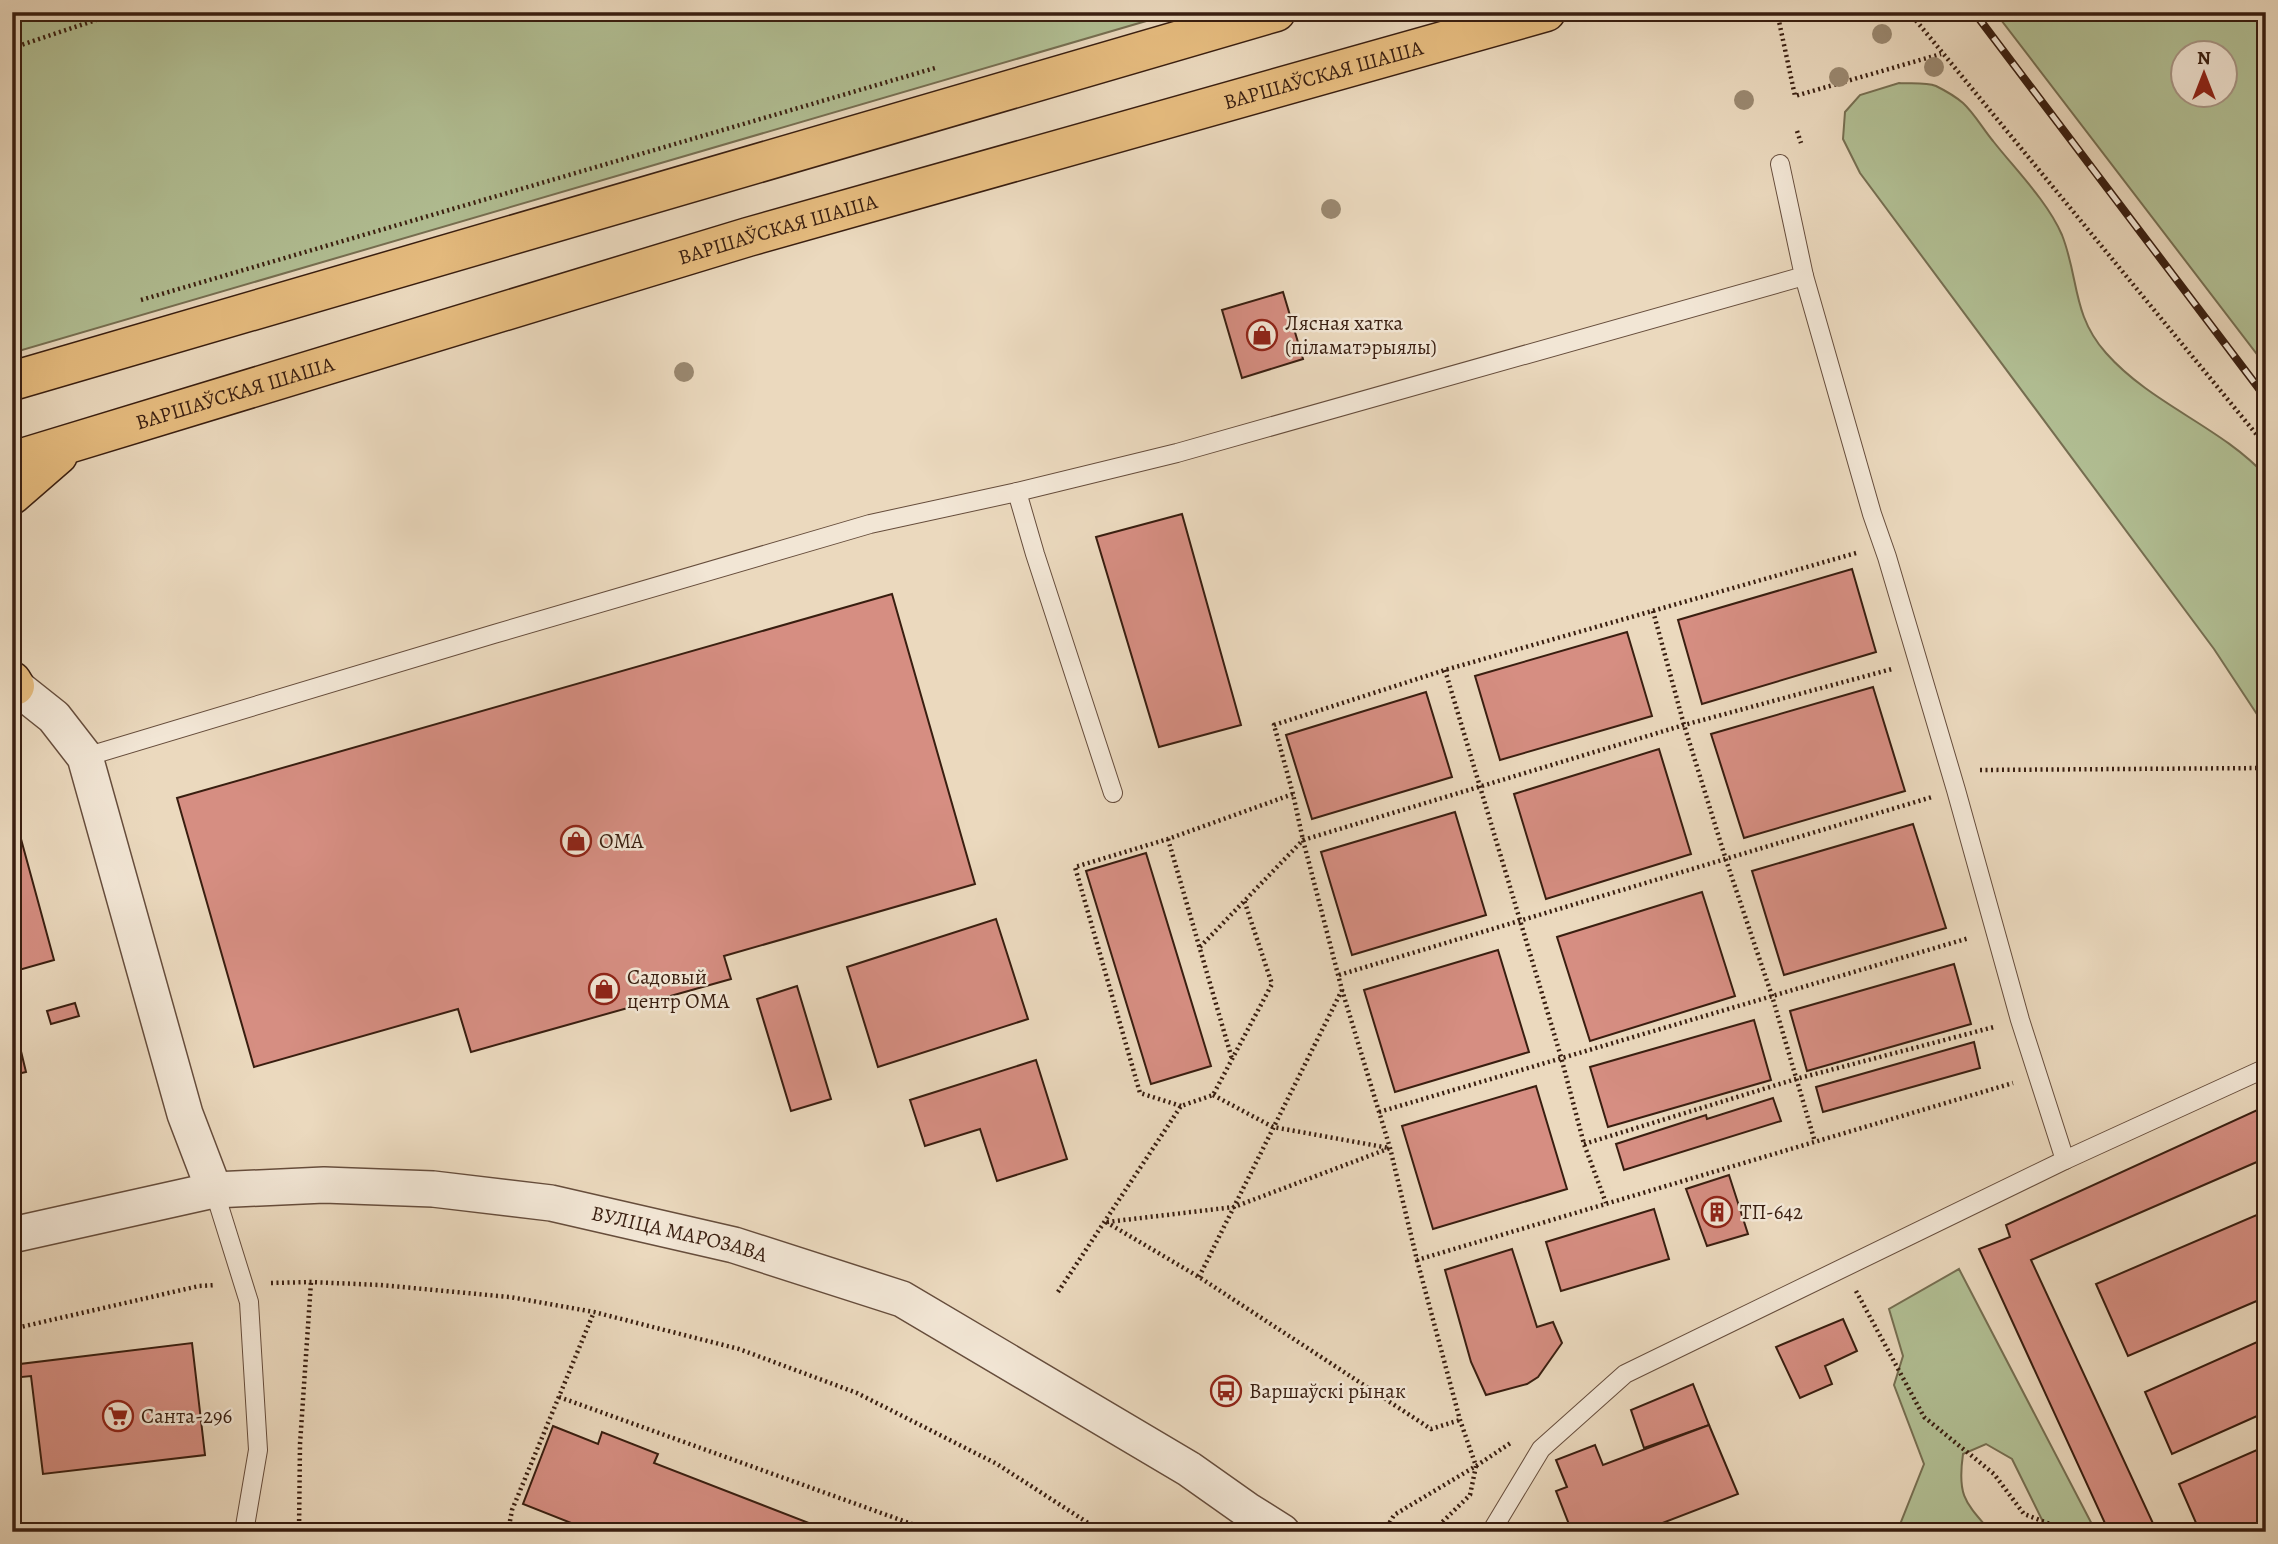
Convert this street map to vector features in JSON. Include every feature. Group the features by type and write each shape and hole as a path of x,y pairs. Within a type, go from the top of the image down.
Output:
{"highway":[{"path":"12,381 1276,12"},
{"name":"ВАРШАЎСКАЯ ШАША","path":"12,461 748,237 1546,12"},
{"path":"12,495 73,443"}],"street":[{"path":"13,684 54,717 85,757 185,1114 214,1190"},
{"name":"ВУЛІЦА МАРОЗАВА","path":"12,1235 214,1190 324,1185 433,1189 551,1203 734,1245 902,1298 1189,1469 1282,1532"}],"lane":[{"path":"1780,164 1804,276 1872,514 1956,790 2020,1020 2065,1160"},
{"path":"85,757 870,524 1177,453 1804,276"},
{"path":"1017,492 1113,793"},
{"path":"1491,1532 1541,1448 1625,1374 2065,1160 2266,1068"},
{"path":"214,1190 249,1302 258,1450 244,1532"}],"path":[{"path":"12,48 120,12"},
{"path":"1777,12 1795,96 1941,54"},
{"path":"1909,12 2266,446"},
{"path":"131,303 941,66"},
{"path":"1432,1532 1470,1495 1476,1466 1460,1420 1390,1148 1342,990 1273,725 1445,670 1868,550 1887,557"},
{"path":"1653,611 1684,725 1772,996 1815,1142"},
{"path":"1200,947 1303,840 1684,725 1918,662"},
{"path":"1445,670 1561,1057 1584,1144 1606,1203"},
{"path":"1978,771 2266,768"},
{"path":"1339,975 1956,790"},
{"path":"1244,900 1272,984 1233,1060 1213,1096 1181,1106 1140,1093 1075,867 1168,839 1293,794"},
{"path":"1168,839 1233,1060"},
{"path":"1379,1112 1996,930"},
{"path":"1199,1277 1342,990"},
{"path":"1584,1144 1796,1079 2020,1020"},
{"path":"1417,1260 2037,1076"},
{"path":"1213,1096 1273,1127 1390,1148"},
{"path":"1058,1292 1181,1106"},
{"path":"1106,1222 1234,1207 1390,1148"},
{"path":"1106,1222 1199,1277 1431,1429 1460,1420"},
{"path":"1844,1268 1924,1417 1994,1474 2024,1514 2071,1532"},
{"path":"299,1532 300,1444 311,1282"},
{"path":"12,1329 199,1286 311,1282 380,1285 510,1297 594,1312 739,1349 857,1393 997,1464 1102,1532"},
{"path":"508,1532 512,1510 594,1312"},
{"path":"559,1397 934,1532"},
{"path":"1384,1532 1394,1515"}],"green space":[{"path":"12,12 1177,12 12,353"},
{"path":"1995,12 2266,12 2266,366"},
{"path":"1899,83 1936,86 1967,107 2040,198 2056,223 2067,251 2087,325 2106,353 2144,387 2228,443 2266,476 2266,728 2214,649 1860,173 1843,139 1845,112 1860,95"},
{"path":"1959,1269 2096,1532 2048,1532 2012,1459 1986,1444 1963,1454 1961,1480 1969,1505 1991,1532 1897,1532 1924,1464 1894,1385 1903,1356 1889,1309"}],"building":[{"name":"Лясная хатка (піламатэрыялы)","path":"1283,292 1303,359 1242,378 1222,310"},
{"path":"1182,514 1241,725 1159,747 1096,537"},
{"path":"1852,569 1876,652 1702,704 1678,620"},
{"name":"ОМА","path":"892,594 975,884 724,956 731,979 471,1052 458,1009 254,1067 177,798"},
{"path":"1627,632 1652,716 1500,760 1475,676"},
{"path":"1873,687 1905,791 1744,838 1711,734"},
{"path":"1426,692 1452,777 1312,819 1286,735"},
{"path":"1659,749 1691,854 1546,899 1514,794"},
{"path":"12,806 54,960 12,972"},
{"path":"1455,812 1486,915 1352,955 1321,852"},
{"path":"1913,824 1946,928 1784,975 1752,871"},
{"path":"1146,853 1211,1066 1151,1084 1086,871"},
{"path":"1702,892 1735,996 1590,1041 1557,937"},
{"path":"996,919 1028,1019 878,1067 847,967"},
{"path":"1498,950 1529,1052 1395,1092 1364,990"},
{"path":"1954,964 1971,1024 1807,1071 1790,1011"},
{"path":"797,986 831,1099 791,1111 757,999"},
{"path":"75,1003 79,1016 51,1024 47,1011"},
{"path":"1754,1020 1771,1080 1608,1127 1590,1067"},
{"path":"1974,1042 1980,1068 1823,1112 1816,1087"},
{"path":"19,1043 26,1072 13,1075 12,1045"},
{"path":"1036,1060 1067,1159 997,1181 980,1129 925,1146 910,1100"},
{"path":"1536,1086 1567,1189 1433,1229 1402,1126"},
{"path":"1773,1098 1781,1121 1624,1170 1616,1144 1706,1115 1707,1119"},
{"path":"2266,1106 2266,1158 2031,1260 2157,1532 2109,1532 1979,1249 2010,1237 2006,1225"},
{"name":"ТП-642","path":"1729,1175 1748,1234 1707,1246 1686,1189"},
{"path":"1654,1209 1669,1259 1561,1291 1546,1242"},
{"path":"2266,1211 2266,1297 2128,1356 2096,1284"},
{"path":"1512,1249 1537,1327 1553,1322 1562,1343 1538,1377 1527,1384 1486,1395 1471,1362 1445,1270"},
{"path":"1843,1319 1857,1351 1825,1366 1832,1384 1800,1398 1776,1347"},
{"path":"2266,1338 2266,1412 2172,1454 2145,1392"},
{"name":"Санта-296","path":"192,1343 205,1455 43,1474 31,1376 12,1378 12,1365"},
{"path":"1693,1384 1709,1425 1644,1448 1631,1410"},
{"path":"1709,1425 1738,1494 1639,1532 1572,1532 1556,1491 1567,1487 1556,1460 1595,1445 1603,1465"},
{"path":"553,1426 598,1444 602,1432 658,1454 654,1463 832,1532 594,1532 523,1504"},
{"path":"2266,1446 2266,1529 2259,1532 2200,1532 2179,1484"}],"railway":[{"path":"1974,12 2266,398"}],"place":[{"name":"Лясная хатка (піламатэрыялы)","path":"1262,335"},
{"name":"ОМА","path":"576,841"},
{"name":"Садовый центр ОМА","path":"604,989"},
{"name":"ТП-642","path":"1717,1212"},
{"name":"Варшаўскі рынак","path":"1226,1391"},
{"name":"Санта-296","path":"118,1416"}]}
